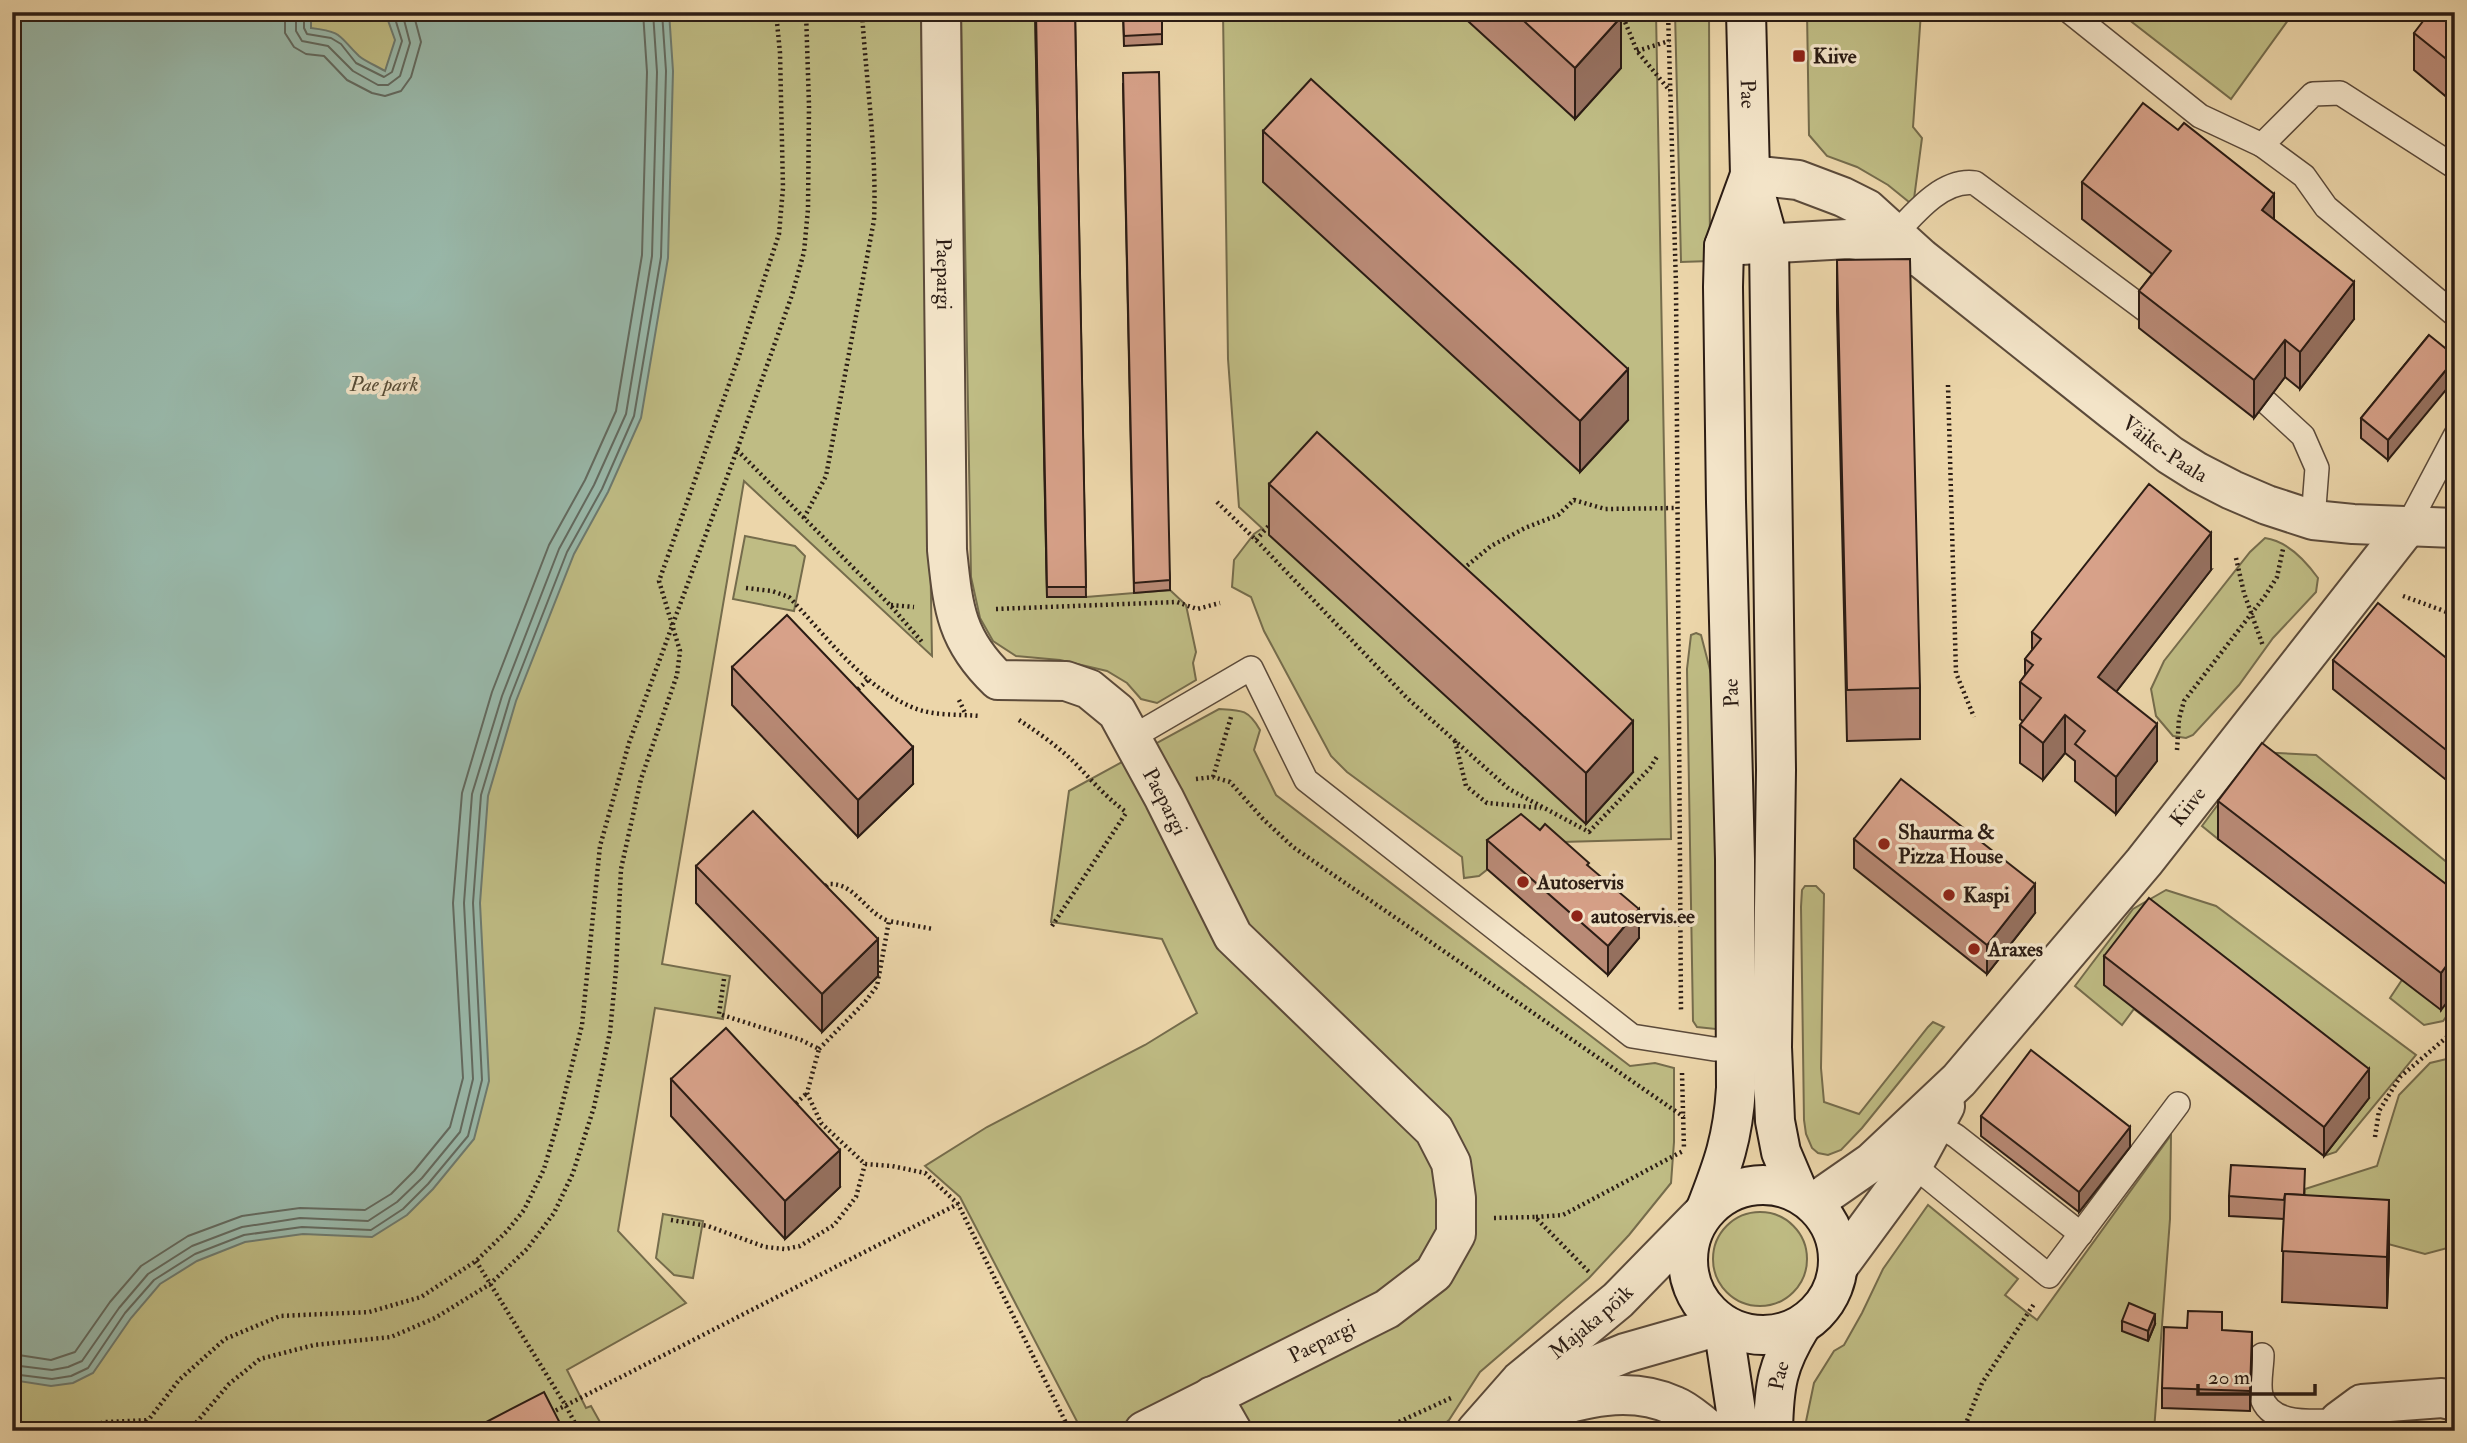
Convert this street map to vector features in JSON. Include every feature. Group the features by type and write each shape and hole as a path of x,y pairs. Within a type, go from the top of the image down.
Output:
{"street":[{"name":"Paepargi","path":"941,12 947,550 956,617 978,661 998,680 1066,681 1089,689 1117,712 1164,798 1233,936 1434,1130 1451,1163 1456,1198 1455,1234 1434,1273 1387,1309 1144,1431"},
{"name":"Pae","path":"1705,1211 1727,1156 1754,1048 1776,770 1769,243 1750,175 1746,12"},
{"name":"Pae","path":"1750,175 1724,246 1726,502 1735,859 1754,1048 1781,1152 1806,1198"},
{"name":"Väike-Paala","path":"1750,175 1798,180 1867,209 1900,246 2170,455 2232,490 2302,517 2407,527 2455,528"},
{"name":"Väike-Paala","path":"1724,246 1848,239 1900,246"},
{"name":"Kiive","path":"1806,1198 1872,1161 1959,1080 2144,862 2407,527"},
{"name":"Kiive","path":"1838,1267 1913,1165 1959,1080"},
{"path":"1768,1184 1806,1198 1824,1215 1833,1231 1838,1249 1835,1284 1827,1301 1816,1315 1785,1333 1767,1336 1744,1333 1723,1325 1700,1302 1692,1288 1688,1272 1690,1240 1696,1224 1705,1211 1727,1194 1751,1185 1768,1184"},
{"name":"Majaka põik","path":"1496,1428 1520,1381 1618,1300 1705,1211"},
{"name":"Pae","path":"1723,1325 1738,1431"},
{"name":"Majaka põik","path":"1496,1428 1567,1377 1625,1353 1723,1325"},
{"name":"Pae","path":"1773,1431 1778,1371 1785,1352 1801,1325"},
{"path":"1496,1428 1576,1399 1623,1394 1676,1406 1711,1431"},
{"path":"1212,1396 1232,1431"},
{"path":"2339,1426 2362,1404 2442,1398 2455,1401"}],"lane":[{"path":"2070,12 2200,116 2262,145 2304,176 2326,207 2454,314"},
{"path":"2262,145 2313,94 2340,93 2455,167"},
{"path":"1900,246 1937,194 1963,181 1975,183 2151,314"},
{"path":"2266,402 2303,436 2317,468 2302,517"},
{"path":"2407,527 2455,436"},
{"path":"1131,738 1251,668 1306,780 1632,1036 1681,1044 1754,1048"},
{"path":"1913,1165 2049,1276 2178,1104"},
{"path":"1936,1124 1956,1136 2081,1234"},
{"path":"2262,1355 2261,1394 2268,1409 2284,1418 2339,1426"}],"path":[{"path":"189,1431 229,1384 260,1359 314,1345 391,1337 435,1318 490,1284 527,1249 554,1213 573,1173 594,1107 611,1032 621,869 641,779 677,675 680,651 659,581 738,359 779,234 783,188 780,53 776,12"},
{"path":"140,1431 179,1380 225,1339 280,1316 369,1312 421,1297 476,1261 507,1231 524,1210 544,1169 558,1125 582,1025 600,846 629,743 737,450 792,295 804,252 808,209 809,106 806,12"},
{"path":"804,518 826,476 874,219 876,178 864,65 862,12"},
{"path":"1621,12 1636,51 1671,92"},
{"path":"1668,12 1676,285 1683,1160"},
{"path":"1636,51 1669,41"},
{"path":"1948,385 1956,673 1975,717"},
{"path":"737,450 891,606 926,647"},
{"path":"1458,573 1491,547 1525,528 1558,515 1574,500 1605,509 1677,508"},
{"path":"1217,502 1407,698 1509,789 1589,832 1650,768 1658,755"},
{"path":"1256,540 1277,517"},
{"path":"2177,750 2179,719 2184,701 2277,577 2302,517"},
{"path":"2236,558 2251,615 2264,649 2284,683"},
{"path":"2364,582 2455,615"},
{"path":"746,588 772,591 789,597 869,679 914,708 948,715 980,716"},
{"path":"891,606 954,610 1177,602 1197,609 1220,603"},
{"path":"1213,777 1244,673"},
{"path":"849,698 869,679"},
{"path":"955,691 966,715"},
{"path":"1006,718 1018,720 1041,735 1076,764 1104,795 1126,813"},
{"path":"1455,741 1466,786 1487,803 1545,808"},
{"path":"1052,926 1126,813 1164,798 1196,779 1213,777 1230,782 1293,847 1684,1117"},
{"path":"817,894 828,884 838,883 848,888 878,917 933,929"},
{"path":"789,1110 807,1093 819,1049 877,986 889,921"},
{"path":"724,979 719,1014 789,1036 819,1049"},
{"path":"2375,1137 2379,1111 2400,1077 2447,1037"},
{"path":"807,1093 821,1123 865,1164 925,1173 958,1203 1070,1431"},
{"path":"1456,1219 1563,1215 1684,1151"},
{"path":"671,1220 708,1226 765,1247 785,1249 800,1246 834,1224 856,1196 865,1164"},
{"path":"546,1416 958,1203"},
{"path":"1535,1217 1600,1283"},
{"path":"476,1261 579,1431"},
{"path":"1963,1431 1982,1383 2029,1314 2049,1276"},
{"path":"74,1431 105,1422 149,1420"}],"green space":[{"name":"Pae park","path":"12,12 921,12 932,656 744,481 662,964 730,976 723,1019 655,1008 618,1231 686,1303 567,1370 586,1408 591,1406 605,1431 12,1431"},
{"path":"961,12 1035,12 1047,597 1086,597 1170,590 1186,605 1196,652 1193,663 1196,680 1157,703 1141,699 1127,683 1107,671 1060,660 1016,656 993,641 980,618 971,577"},
{"path":"1223,12 1656,12 1671,839 1521,843 1479,876 1464,878 1462,857 1347,772 1331,756 1264,631 1251,597 1232,587 1234,560 1254,534 1264,530 1239,507 1228,359"},
{"path":"1675,12 1709,12 1710,261 1681,262"},
{"path":"1807,12 1921,12 1913,127 1922,138 1914,199 1909,202 1888,185 1857,167 1827,156 1809,135"},
{"path":"2119,12 2294,12 2231,99"},
{"path":"745,536 795,546 805,556 794,611 733,599"},
{"path":"2265,538 2281,543 2295,552 2318,578 2316,592 2273,638 2239,685 2193,735 2186,738 2173,736 2156,716 2151,689 2164,661 2250,552"},
{"path":"1691,635 1701,635 1715,689 1725,1030 1697,1027 1693,1021 1687,669"},
{"path":"1219,709 1243,712 1256,723 1260,730 1254,750 1276,795 1630,1066 1655,1063 1674,1068 1671,1183 1629,1235 1589,1278 1480,1372 1449,1420 1436,1431 1082,1431 960,1197 925,1166 987,1127 1145,1045 1197,1013 1162,939 1051,922 1069,791"},
{"path":"2257,752 2316,755 2455,869 2455,928 2262,781 2218,839 2202,826"},
{"path":"1805,886 1816,886 1824,894 1821,1068 1824,1102 1859,1114 1928,1027 1933,1022 1944,1027 1862,1128 1841,1150 1828,1155 1818,1153 1812,1148 1804,1120 1801,907 1802,890"},
{"path":"2166,890 2216,906 2416,1055 2336,1152 2324,1156 2134,1009 2122,1025 2075,986 2133,909"},
{"path":"2402,980 2455,992 2455,1005 2443,1021 2424,1025 2390,998"},
{"path":"2455,1057 2455,1246 2425,1254 2303,1221 2305,1189 2377,1166 2399,1095 2430,1063"},
{"path":"2171,1135 2170,1219 2154,1431 1804,1431 1814,1383 1834,1351 1844,1345 1883,1269 1928,1205 2018,1279 2005,1295 2037,1320"},
{"path":"1751,1212 1769,1212 1794,1225 1804,1241 1807,1259 1804,1277 1794,1293 1769,1306 1751,1306 1726,1293 1713,1268 1713,1250 1726,1225"},
{"path":"663,1214 703,1221 693,1278 674,1275 656,1258"}],"water":[{"name":"Pae park","path":"12,12 311,12 311,28 335,33 362,58 385,71 395,40 385,12 669,12 673,71 668,258 641,418 608,492 574,554 516,701 488,796 480,903 489,1081 474,1139 433,1189 407,1215 372,1237 303,1234 245,1242 197,1261 160,1284 131,1318 93,1373 73,1383 51,1386 12,1380"}],"building":[{"path":"1036,12 1075,12 1086,587 1047,587"},
{"path":"1123,12 1162,12 1162,34 1124,36"},
{"path":"1514,12 1616,12 1621,17 1575,68"},
{"path":"2430,12 2455,12 2455,66 2414,33"},
{"path":"1159,72 1170,580 1134,583 1123,73"},
{"path":"1311,79 1628,369 1580,421 1263,131"},
{"path":"2143,103 2178,130 2184,123 2274,194 2262,210 2354,282 2300,352 2285,340 2254,380 2139,291 2171,251 2082,182"},
{"path":"1910,259 1920,688 1847,690 1837,260"},
{"path":"2429,335 2455,356 2455,359 2388,440 2361,418"},
{"path":"1317,432 1633,721 1586,773 1269,484"},
{"path":"2149,484 2211,533 2098,677 2157,724 2116,777 2075,744 2085,731 2065,715 2043,743 2020,725 2041,698 2020,682 2033,665 2025,659 2041,639 2032,632"},
{"path":"2378,603 2455,665 2455,757 2333,660"},
{"path":"787,615 913,747 858,800 732,667"},
{"path":"2262,743 2455,891 2455,954 2441,973 2218,801"},
{"name":"Kaspi","path":"1901,779 2035,884 1987,945 1854,839"},
{"path":"753,811 878,939 822,994 696,866"},
{"path":"1521,814 1540,830 1545,824 1589,863 1587,865 1639,909 1608,946 1487,840"},
{"path":"2149,898 2369,1069 2324,1127 2104,956"},
{"path":"726,1028 840,1150 785,1201 671,1079"},
{"path":"2031,1050 2130,1127 2079,1192 1981,1116"},
{"path":"2231,1165 2305,1169 2304,1195 2285,1194 2284,1200 2229,1196"},
{"path":"2285,1194 2389,1200 2387,1257 2282,1251"},
{"path":"2129,1303 2155,1314 2148,1331 2122,1321"},
{"path":"2188,1311 2222,1312 2222,1330 2252,1332 2250,1391 2162,1388 2164,1327 2187,1328"},
{"path":"544,1392 564,1431 469,1431"}],"place":[{"name":"Kiive","path":"1799,56"},
{"name":"Shaurma & Pizza House","path":"1884,844"},
{"name":"Autoservis","path":"1523,882"},
{"name":"Kaspi","path":"1949,895"},
{"name":"autoservis.ee","path":"1577,916"},
{"name":"Araxes","path":"1974,949"}]}
